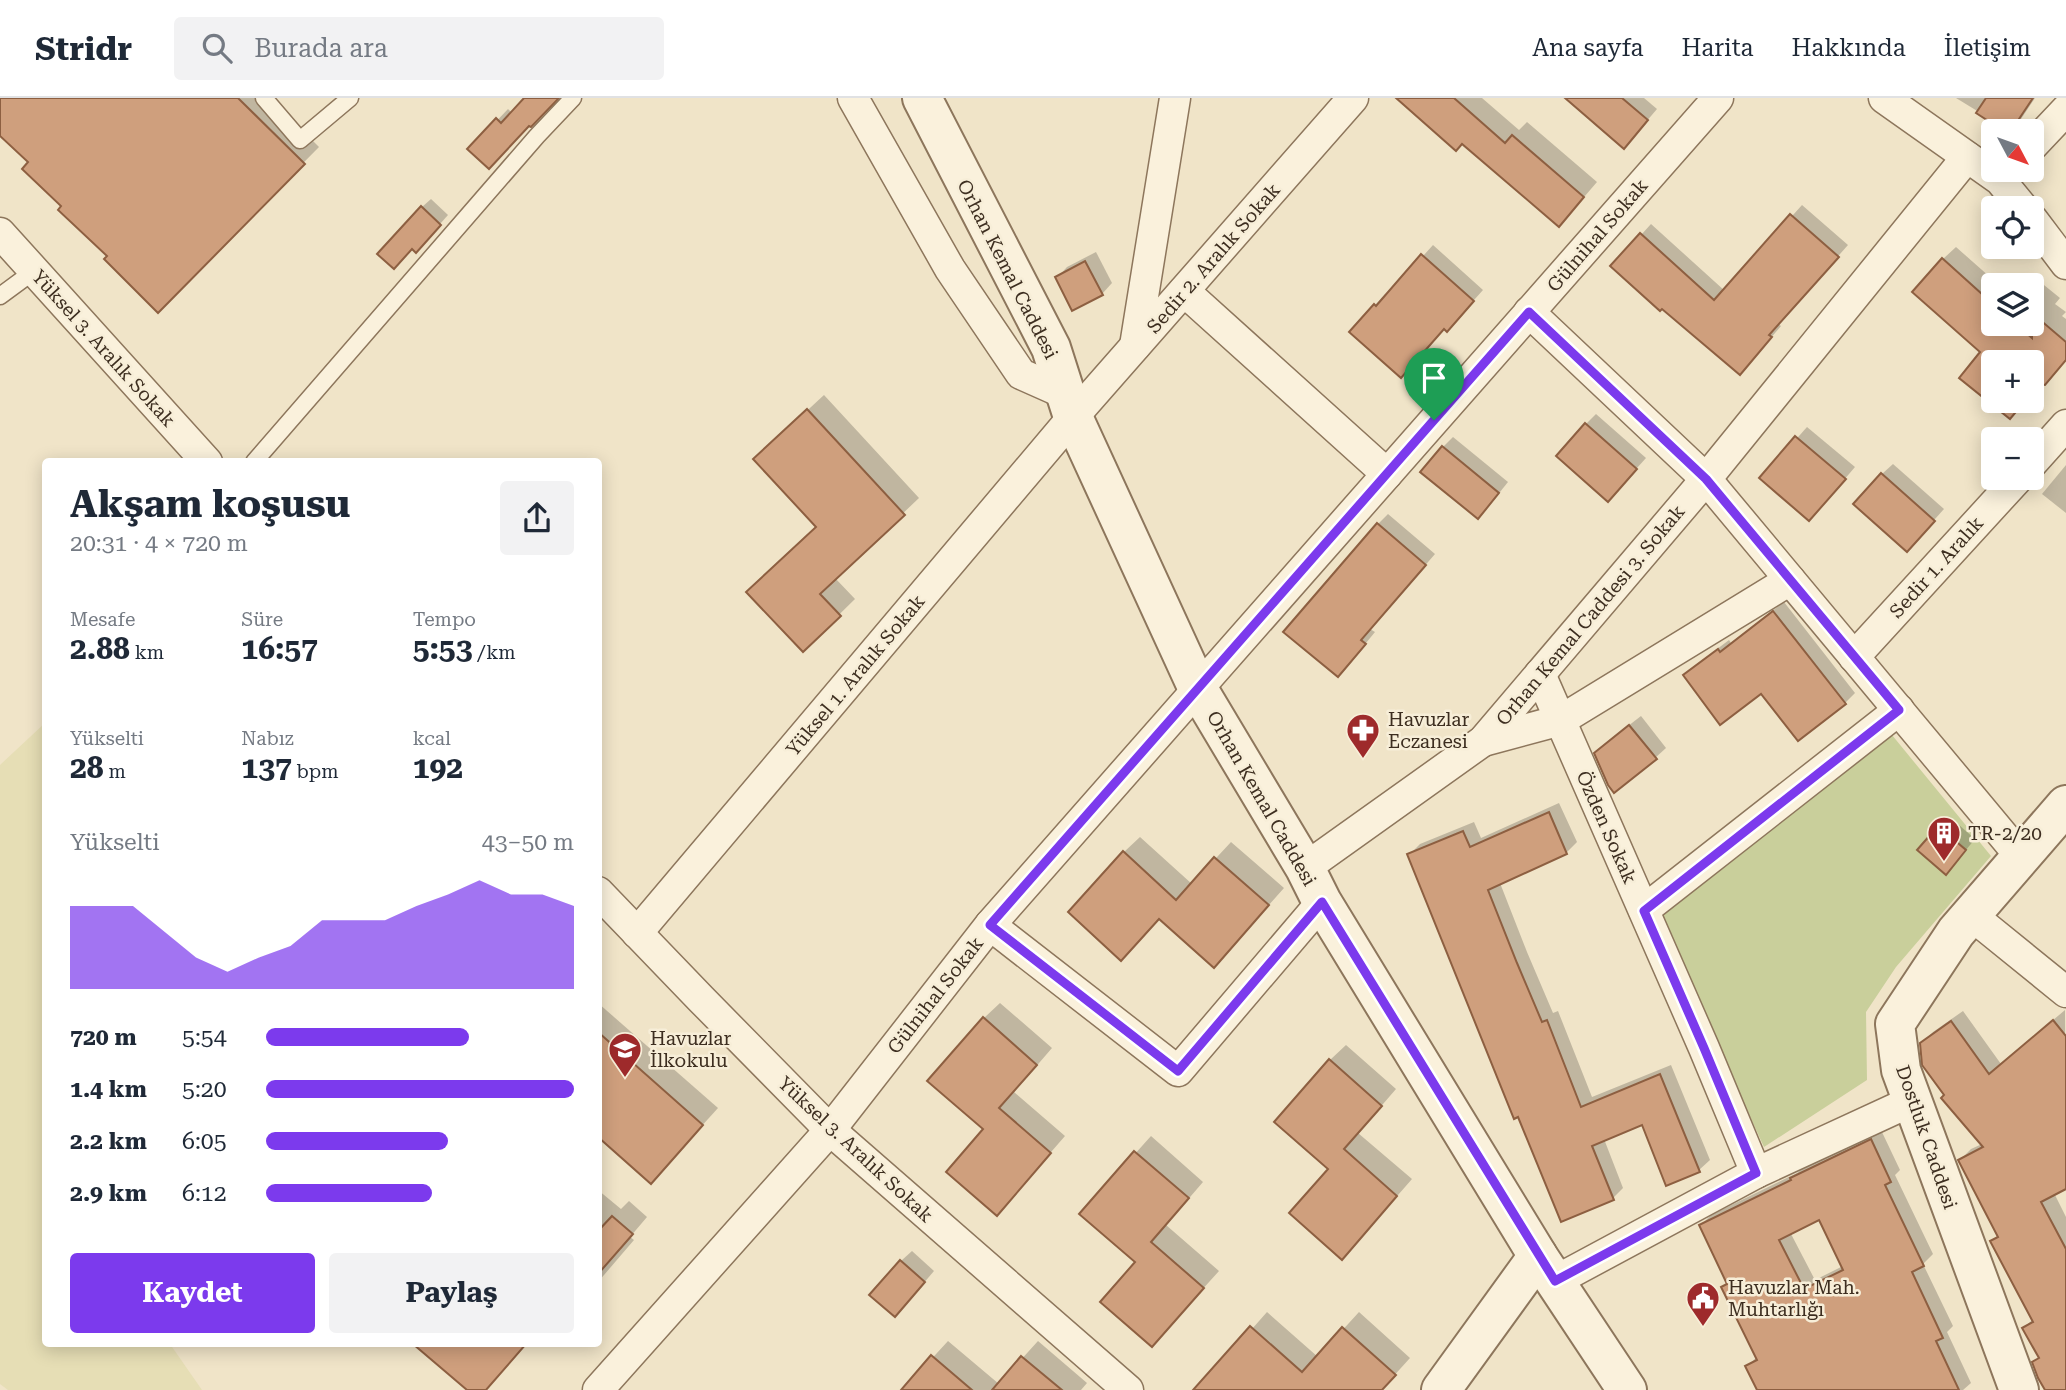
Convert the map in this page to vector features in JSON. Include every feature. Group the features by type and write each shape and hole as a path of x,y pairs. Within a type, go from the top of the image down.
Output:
{"street":[{"path":"853,98 950,269 1021,374 1069,405"},
{"name":"Orhan Kemal Caddesi","path":"922,98 1051,348 1069,405 1198,690 1305,867 1322,902 1546,1269 1627,1390"},
{"path":"1135,346 1175,98"},
{"name":"Sedir 2. Aralık Sokak","path":"1069,405 1135,346 1353,98"},
{"name":"Gülnihal Sokak","path":"598,1390 830,1130 990,925 1718,98"},
{"path":"1884,98 1967,157 1981,164"},
{"path":"2044,133 2066,110"},
{"name":"Orhan Kemal Caddesi 3. Sokak","path":"1305,867 1483,741 1706,479 1967,157"},
{"name":"Yüksel 3. Aralık Sokak","path":"0,233 204,458"},
{"path":"2044,235 2066,264"},
{"path":"1184,291 1387,474"},
{"path":"1529,312 1706,479 2021,857"},
{"name":"Yüksel 1. Aralık Sokak","path":"637,933 1069,405"},
{"path":"2044,450 2066,425"},
{"name":"Sedir 1. Aralık","path":"1854,657 2007,490"},
{"path":"1483,741 1560,720 1790,580"},
{"name":"Özden Sokak","path":"1540,674 1756,1173"},
{"path":"1644,911 1899,710"},
{"name":"Dostluk Caddesi","path":"2019,1390 1901,1070 1895,1024 1956,932 2066,805"},
{"name":"Yüksel 3. Aralık Sokak","path":"602,896 830,1130 1128,1390"},
{"path":"990,925 1178,1071 1322,902"},
{"path":"1971,915 2066,992"},
{"path":"1451,1384 1546,1269 1912,1101"}],"lane":[{"path":"264,98 300,140 350,98"},
{"path":"257,458 573,98"},
{"path":"0,296 34,271"}],"shaded area":[{"path":"42,726 42,1347 172,1347 202,1390 8,1390 0,1384 0,765"}],"green space":[{"path":"1892,735 1991,856 1896,967 1866,1012 1867,1080 1764,1147 1657,915"}],"building":[{"path":"0,98 238,98 305,164 158,313 104,259 107,256 58,210 61,206 22,169 28,162 0,136"},
{"path":"524,98 559,98 489,169 467,149 496,118 501,123"},
{"path":"1396,98 1454,98 1505,143 1512,135 1584,197 1559,227 1462,144 1456,151"},
{"path":"1565,98 1622,98 1648,120 1624,149"},
{"path":"1986,98 2033,98 2019,119 1985,119 1976,113"},
{"path":"421,206 441,225 416,253 412,249 394,269 377,254"},
{"path":"1790,214 1839,257 1769,335 1772,337 1740,375 1662,309 1660,311 1610,266 1640,233 1714,300"},
{"path":"1421,254 1474,301 1447,332 1444,329 1401,378 1349,332 1374,304 1376,306"},
{"path":"1942,258 1981,293 1981,336 2044,336 2044,323 2066,342 2066,360 2045,385 2044,350 1981,350 1981,396 1959,378 1980,352 1912,292"},
{"path":"1085,261 1103,295 1072,311 1055,277"},
{"path":"807,409 905,515 820,594 841,616 803,652 746,592 816,527 753,459"},
{"path":"2003,413 2015,413 2010,419"},
{"path":"1585,423 1637,469 1608,502 1556,456"},
{"path":"1795,436 1846,479 1809,521 1759,478"},
{"path":"1442,446 1499,493 1478,519 1420,472"},
{"path":"1881,473 1935,521 1907,552 1853,504"},
{"path":"1377,523 1426,565 1361,640 1366,644 1338,677 1283,632"},
{"path":"1773,611 1846,704 1798,741 1761,694 1720,725 1683,675 1718,649 1720,652"},
{"path":"1629,725 1657,759 1614,793 1594,753"},
{"path":"1549,812 1567,854 1488,890 1517,963 1542,1022 1547,1020 1581,1107 1660,1074 1700,1172 1666,1186 1642,1125 1592,1146 1614,1200 1561,1222 1518,1117 1514,1119 1407,854 1463,831 1470,847"},
{"name":"TR-2/20","path":"1938,826 1966,850 1946,875 1917,850"},
{"path":"1123,851 1176,900 1214,857 1269,905 1214,968 1159,919 1121,961 1068,912"},
{"path":"983,1017 1037,1065 999,1108 1051,1153 997,1216 946,1172 983,1129 927,1081"},
{"path":"2053,1020 2066,1036 2066,1189 2041,1202 2066,1249 2066,1390 2045,1390 2038,1378 2032,1362 2039,1358 2022,1328 2033,1322 1990,1241 1998,1237 1958,1160 1983,1147 1941,1098 1944,1095 1922,1065 1920,1043 1951,1021 1989,1074"},
{"name":"Havuzlar İlkokulu","path":"602,1036 703,1125 651,1184 602,1141"},
{"path":"1329,1059 1382,1106 1344,1149 1397,1196 1342,1260 1289,1213 1328,1169 1274,1122"},
{"path":"1871,1139 1891,1182 1885,1185 1924,1266 1912,1272 1943,1338 1936,1341 1959,1390 1757,1390 1745,1366 1757,1360 1721,1287 1727,1284 1699,1225 1791,1180 1790,1178","holes":["1819,1220 1843,1270 1804,1289 1779,1240"]},
{"path":"1134,1151 1189,1198 1151,1242 1204,1288 1152,1347 1100,1302 1135,1262 1079,1214"},
{"path":"612,1216 633,1234 602,1269 602,1227"},
{"path":"900,1260 925,1282 895,1317 869,1295"},
{"path":"1250,1326 1302,1372 1342,1327 1396,1375 1382,1390 1193,1390"},
{"path":"417,1347 523,1347 486,1390 467,1390"},
{"path":"931,1355 972,1390 901,1390"},
{"path":"1021,1356 1062,1390 992,1390"}],"place":[{"name":"Havuzlar Eczanesi","path":"1363,760"},
{"name":"TR-2/20","path":"1944,863"},
{"name":"Havuzlar İlkokulu","path":"625,1079"},
{"name":"Havuzlar Mah. Muhtarlığı","path":"1703,1328"}],"route":[{"path":"1529,312 1706,479 1899,710 1644,911 1756,1173 1555,1281 1322,902 1178,1071 990,925 1434,420 1529,312"}]}
